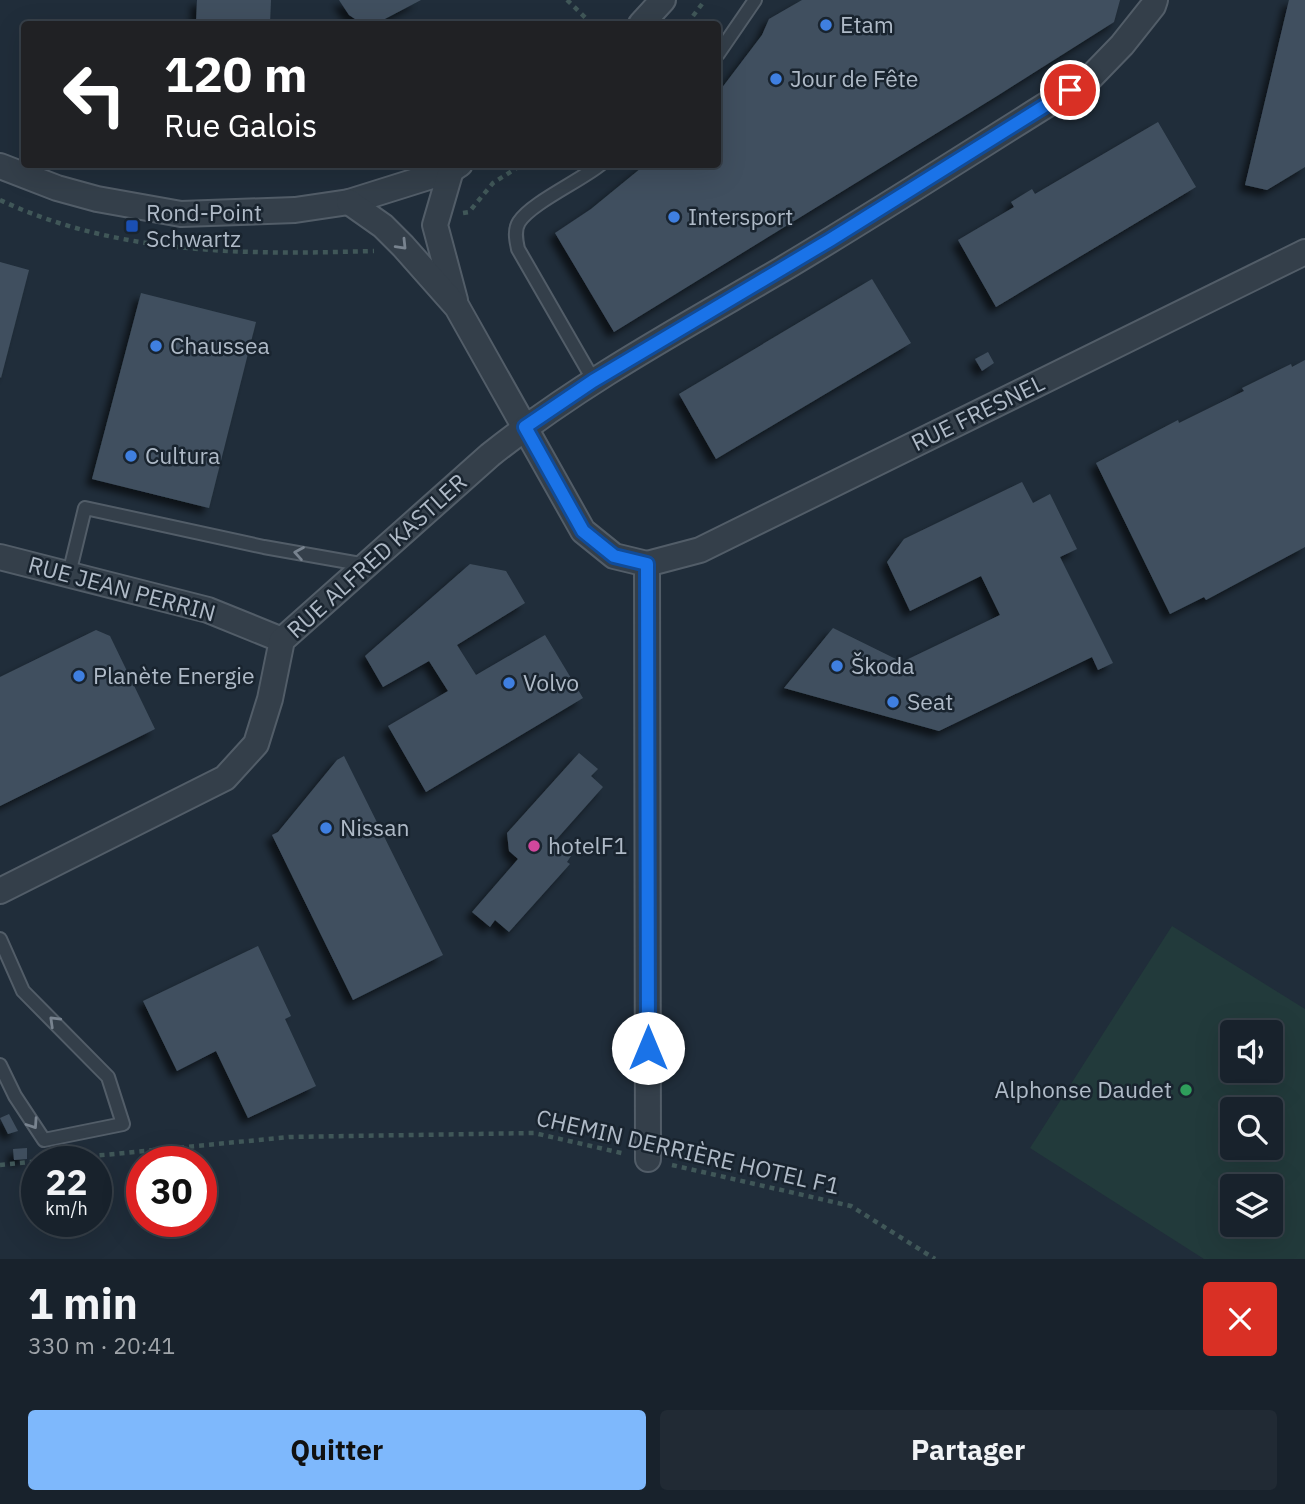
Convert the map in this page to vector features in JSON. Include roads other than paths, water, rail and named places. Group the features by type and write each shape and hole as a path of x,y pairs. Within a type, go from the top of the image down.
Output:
{"street":[{"name":"RUE ALFRED KASTLER","path":"0,891 225,778 256,744 270,699 282,640 490,455 525,427 593,381 830,240 1091,77 1122,45 1153,6 1154,0"},
{"path":"0,166 57,188 97,199 181,214 295,210 349,202 452,168"},
{"path":"455,168 435,225 457,307"},
{"path":"349,202 383,226 457,307 583,531 614,556 647,564 648,1159"},
{"name":"RUE FRESNEL","path":"647,564 700,550 1305,252"},
{"name":"RUE JEAN PERRIN","path":"0,557 208,610 282,640"}],"lane":[{"path":"721,50 755,0"},
{"path":"593,381 518,249 515,236 518,224 528,212 595,168"},
{"path":"69,574 85,508 264,547 366,565"},
{"path":"0,939 23,991 108,1077 123,1124 44,1140 15,1096 0,1065"}],"place":[{"name":"Etam","path":"826,25"},
{"name":"Jour de Fête","path":"776,79"},
{"name":"Intersport","path":"674,217"},
{"name":"Rond-Point Schwartz","path":"132,226"},
{"name":"Chaussea","path":"156,346"},
{"name":"Cultura","path":"131,456"},
{"name":"Škoda","path":"837,666"},
{"name":"Planète Energie","path":"79,676"},
{"name":"Volvo","path":"509,683"},
{"name":"Seat","path":"893,702"},
{"name":"Nissan","path":"326,828"},
{"name":"hotelF1","path":"534,846"},
{"name":"Alphonse Daudet","path":"1186,1090"}]}
